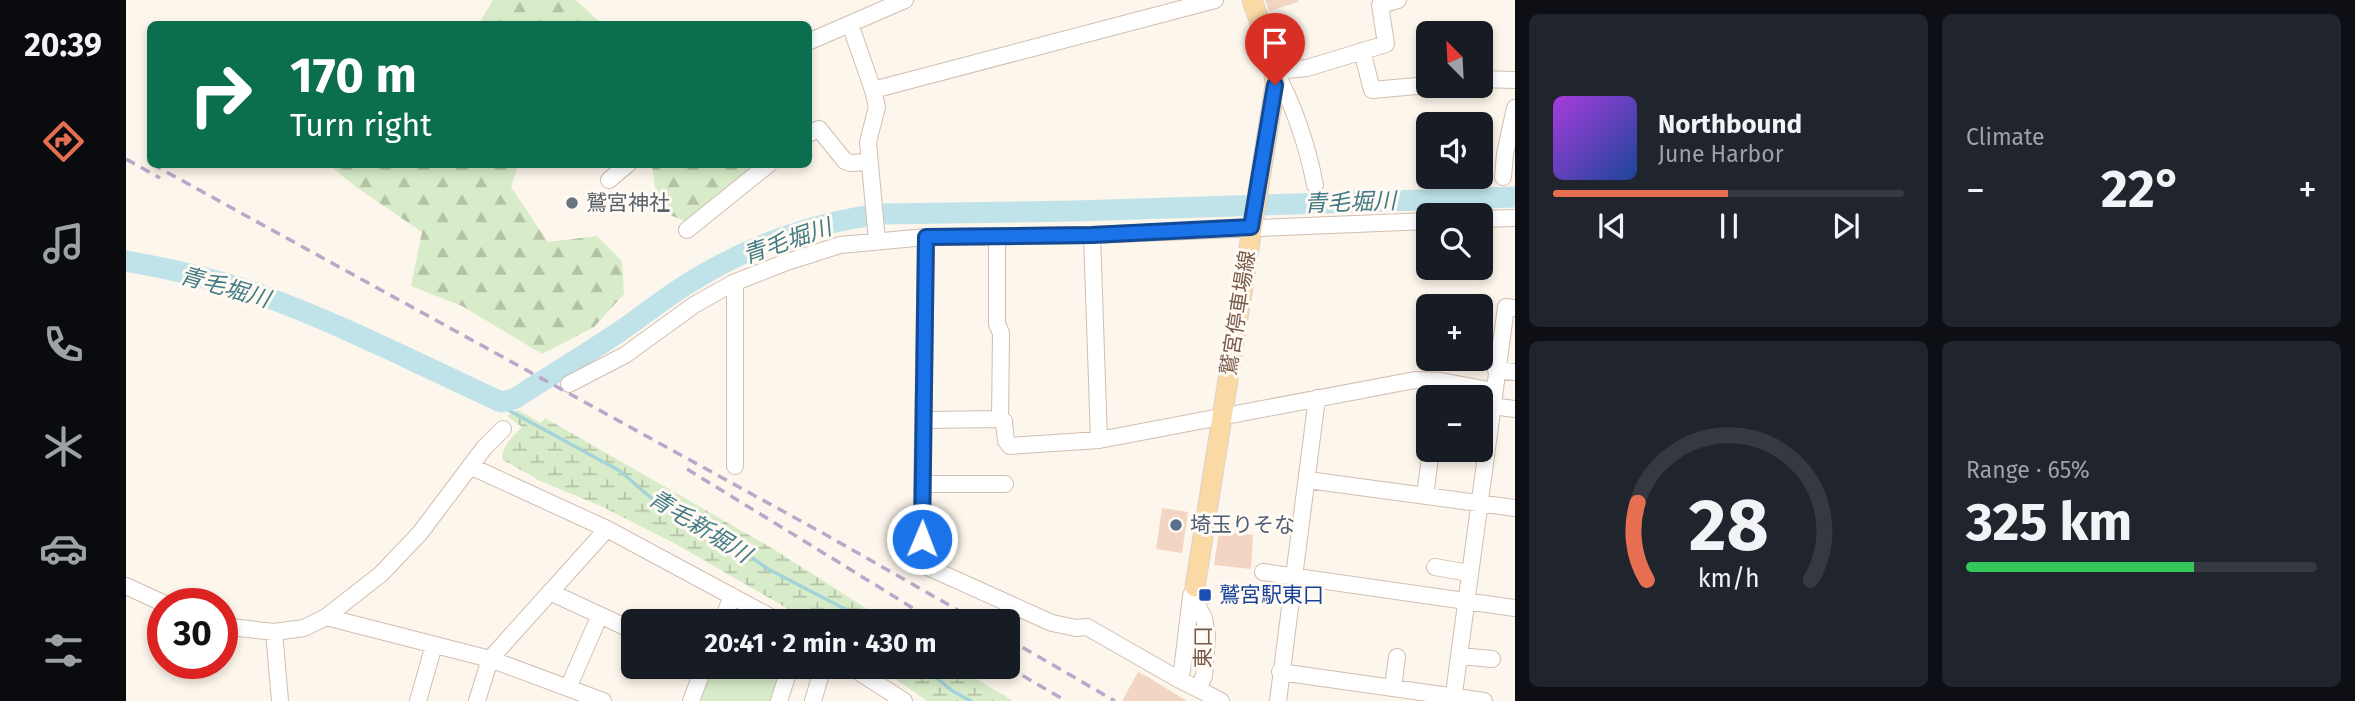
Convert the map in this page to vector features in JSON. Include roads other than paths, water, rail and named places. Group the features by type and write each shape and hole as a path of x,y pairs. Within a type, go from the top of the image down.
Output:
{"main road":[{"name":"鷲宮停車場線","path":"1195,587 1274,92 1273,59 1252,0"}],"street":[{"path":"812,41 905,0"},
{"path":"873,90 1215,0"},
{"path":"1315,185 1308,149 1294,109 1275,71 1307,68 1386,44 1380,5 1398,0"},
{"path":"850,24 877,107 868,142 877,237"},
{"path":"1362,51 1372,90 1416,86"},
{"path":"1493,79 1515,80"},
{"path":"1503,177 1515,108"},
{"path":"812,132 819,129 845,161 869,162"},
{"path":"609,180 623,168"},
{"path":"687,230 764,168"},
{"path":"1493,219 1515,218"},
{"path":"569,384 625,355 694,306 733,283 785,262 877,237 1092,235 1252,223 1416,220"},
{"path":"1092,235 1099,440"},
{"path":"998,236 1000,419"},
{"path":"926,237 921,564 1052,622 1076,628 1087,627 1178,679"},
{"path":"733,283 735,466"},
{"path":"1515,308 1506,307 1493,399 1515,409"},
{"path":"1496,370 1515,372"},
{"path":"924,420 1000,419 1004,421 1006,441 1010,446 1099,440 1415,380 1429,385"},
{"path":"1278,701 1318,398"},
{"path":"238,628 274,632 304,628 327,617 381,574 410,544 484,448 503,429"},
{"path":"1425,496 1429,462"},
{"path":"1453,699 1485,462"},
{"path":"470,466 607,529 756,609"},
{"path":"1308,480 1515,508"},
{"path":"923,484 1005,484"},
{"path":"477,701 490,659 607,529"},
{"path":"1435,567 1469,573"},
{"path":"1263,572 1515,608"},
{"path":"126,586 147,596"},
{"name":"東口","path":"1195,587 1199,609 1207,629 1204,676 1198,689 1178,679 1184,656 1191,596 1195,587"},
{"path":"550,592 621,625"},
{"path":"727,609 733,596"},
{"path":"574,694 600,615"},
{"path":"327,617 490,659 574,694 603,701"},
{"path":"274,632 280,701"},
{"path":"418,701 434,645"},
{"path":"1184,656 1191,666 1199,665 1205,657"},
{"path":"1459,656 1492,659"},
{"path":"1393,688 1397,657"},
{"path":"1280,673 1453,699 1484,701"},
{"path":"691,701 699,679"},
{"path":"779,701 786,679"},
{"path":"813,701 819,679"},
{"path":"870,679 904,701"},
{"path":"1198,689 1221,701"}],"waterway":[{"name":"青毛堀川","path":"126,261 194,275 261,295 352,332 501,402 514,399 607,340 680,289 734,258 807,229 858,217 883,214 1075,211 1515,197"},
{"name":"青毛新堀川","path":"501,402 510,411 620,471 657,503 731,543 768,569 845,609"},
{"name":"青毛新堀川","path":"938,679 971,701"}],"railway":[{"path":"126,159 160,178"},
{"path":"159,168 956,609"},
{"path":"687,469 914,609"},
{"path":"1020,646 1115,701"},
{"path":"1020,674 1066,701"}],"place":[{"name":"鷲宮神社","path":"572,203"},
{"name":"埼玉りそな","path":"1176,525"},
{"name":"鷲宮駅東口","path":"1205,595"}]}
